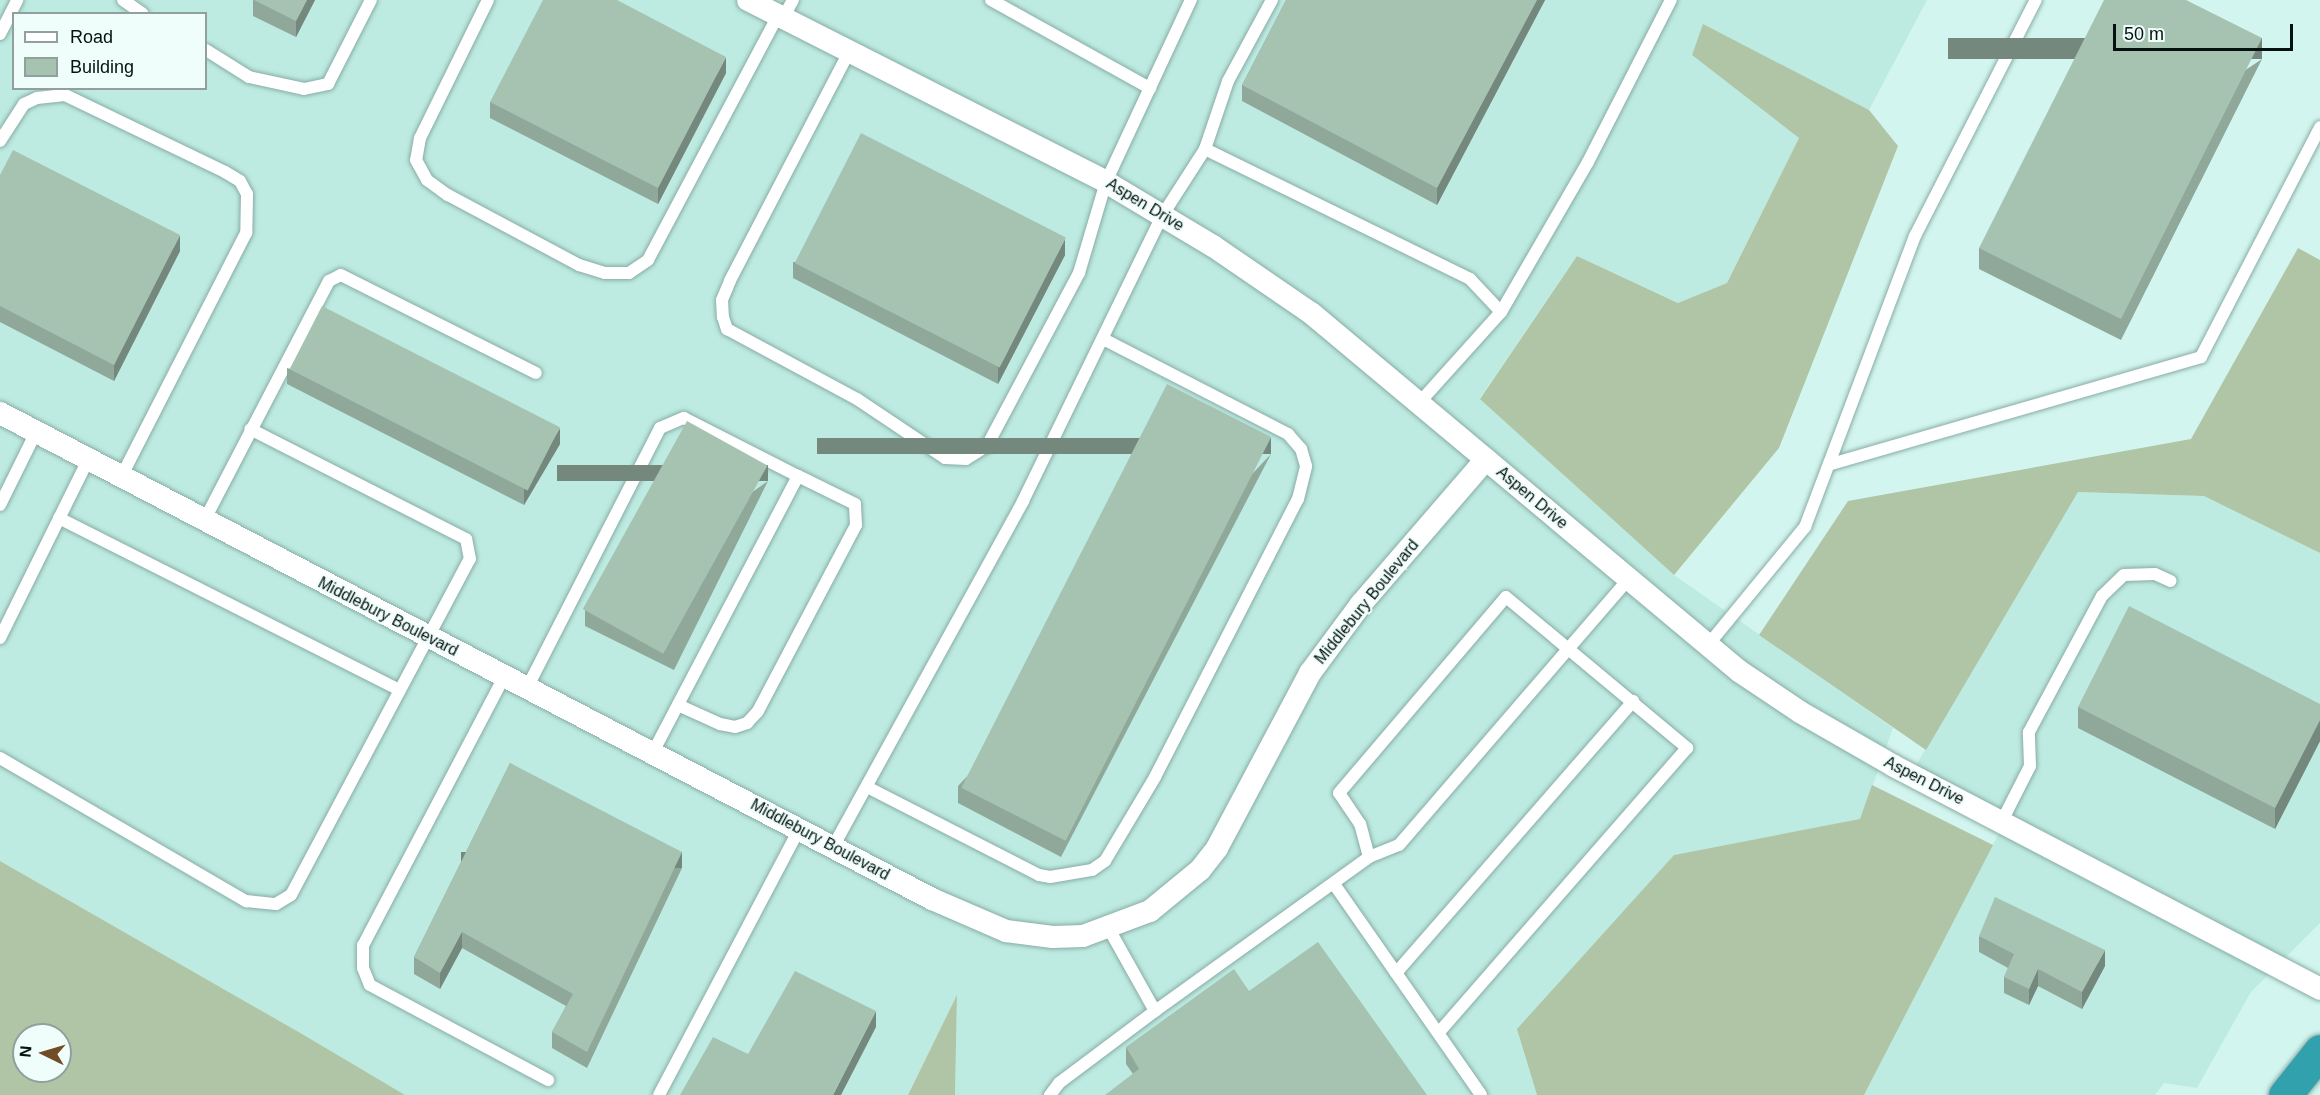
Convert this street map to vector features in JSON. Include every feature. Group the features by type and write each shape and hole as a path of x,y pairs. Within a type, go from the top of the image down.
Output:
{"highway":[{"path":"2285,1095 2320,1051"}],"street":[{"name":"Aspen Drive","path":"748,0 785,11 849,52 1106,182 1213,246 1311,313 1739,671 1800,712 1894,766 2320,989"},
{"name":"Middlebury Boulevard","path":"0,413 932,899 1006,931 1053,937 1083,936 1109,929 1150,911 1200,870 1217,848 1310,673 1361,604 1486,459"}],"lane":[{"path":"0,33 18,0"},
{"path":"123,0 140,12"},
{"path":"207,51 249,77 304,89 328,84 371,0"},
{"path":"488,0 420,138 416,160 427,180 448,195 579,265 605,273 629,273 648,260 785,11"},
{"path":"991,0 1150,88"},
{"path":"849,52 730,281 722,300 726,329 856,399 945,458 966,459 987,446 1079,273 1106,182 1191,0"},
{"path":"833,847 869,788 1023,501 1162,216 1205,149 1228,81 1272,0"},
{"path":"1419,403 1501,312 1588,162 1671,0"},
{"path":"1708,645 1805,527 1831,464 1915,236 2036,0"},
{"path":"0,141 24,104 65,94 225,172 240,181 247,194 246,233 121,477"},
{"path":"1831,464 2201,357 2320,127"},
{"path":"1205,149 1470,279 1501,312"},
{"path":"204,521 329,281 341,274 536,373"},
{"path":"869,788 1039,875 1050,877 1092,870 1105,861 1116,848 1155,777 1298,499 1306,466 1301,449 1288,434 1103,339"},
{"path":"527,688 660,428 684,418 855,504 856,525 764,701 747,723 735,727 720,724 678,705"},
{"path":"0,758 246,901 276,904 291,896 302,882 399,690 470,559 466,539 250,429"},
{"path":"1,500 36,432"},
{"path":"0,638 88,460"},
{"path":"653,752 798,476"},
{"path":"59,518 399,690"},
{"path":"2002,821 2030,766 2029,732 2102,596 2124,575 2155,574 2171,581"},
{"path":"1050,1095 1059,1083 1155,1011 1335,884 1370,856 1399,844 1629,579"},
{"path":"1370,856 1360,824 1339,793 1506,597 1570,647 1687,748 1438,1033"},
{"path":"504,676 363,945 363,968 370,985 548,1080"},
{"path":"1396,973 1633,701"},
{"path":"659,1095 799,829"},
{"path":"1335,884 1481,1095"},
{"path":"1109,929 1155,1011"}],"shaded area":[{"path":"0,0 1927,0 1869,110 1703,25 1692,55 1799,138 1727,283 1679,303 1577,256 1480,398 1674,575 1893,728 1861,819 1674,855 1518,1029 1537,1095 955,1095 957,996 908,1095 405,1095 0,861"},
{"path":"1703,24 1869,110 1898,146 1779,448 1674,575 1480,399 1577,256 1678,303 1727,283 1799,138 1692,55"},
{"path":"2298,248 2320,260 2320,553 2204,496 2078,492 1926,750 1759,635 1848,501 2191,439"},
{"path":"2078,492 2204,496 2320,553 2320,923 2251,992 2197,1088 2164,1083 2155,1095 1864,1095 2001,829 1906,782"},
{"path":"1872,785 1993,845 1864,1095 1537,1095 1517,1029 1674,855 1860,819"},
{"path":"0,861 302,1034 405,1095 0,1095"},
{"path":"957,995 955,1095 908,1095"}],"building":[{"path":"254,0 307,0 296,21"},
{"path":"543,0 617,0 726,57 658,188 490,102"},
{"path":"1286,0 1537,0 1437,188 1242,85"},
{"path":"2104,0 2186,0 2262,38 2121,319 1979,248"},
{"path":"861,133 1066,237 1000,368 795,263"},
{"path":"13,150 180,235 114,365 0,306 0,175"},
{"path":"322,306 560,427 528,490 290,369"},
{"path":"1167,384 1271,437 1066,841 961,788"},
{"path":"687,421 767,466 663,654 583,609"},
{"path":"2129,606 2320,704 2320,720 2275,808 2078,707"},
{"path":"510,763 682,852 587,1052 552,1032 573,994 462,932 440,973 414,957"},
{"path":"1995,897 2105,950 2082,992 2038,969 2029,989 2004,977 2014,954 1979,936"},
{"path":"1318,942 1427,1095 1105,1095 1139,1069 1126,1047 1234,969 1249,991"},
{"path":"795,971 876,1011 833,1095 680,1095 713,1037 748,1054"}]}
